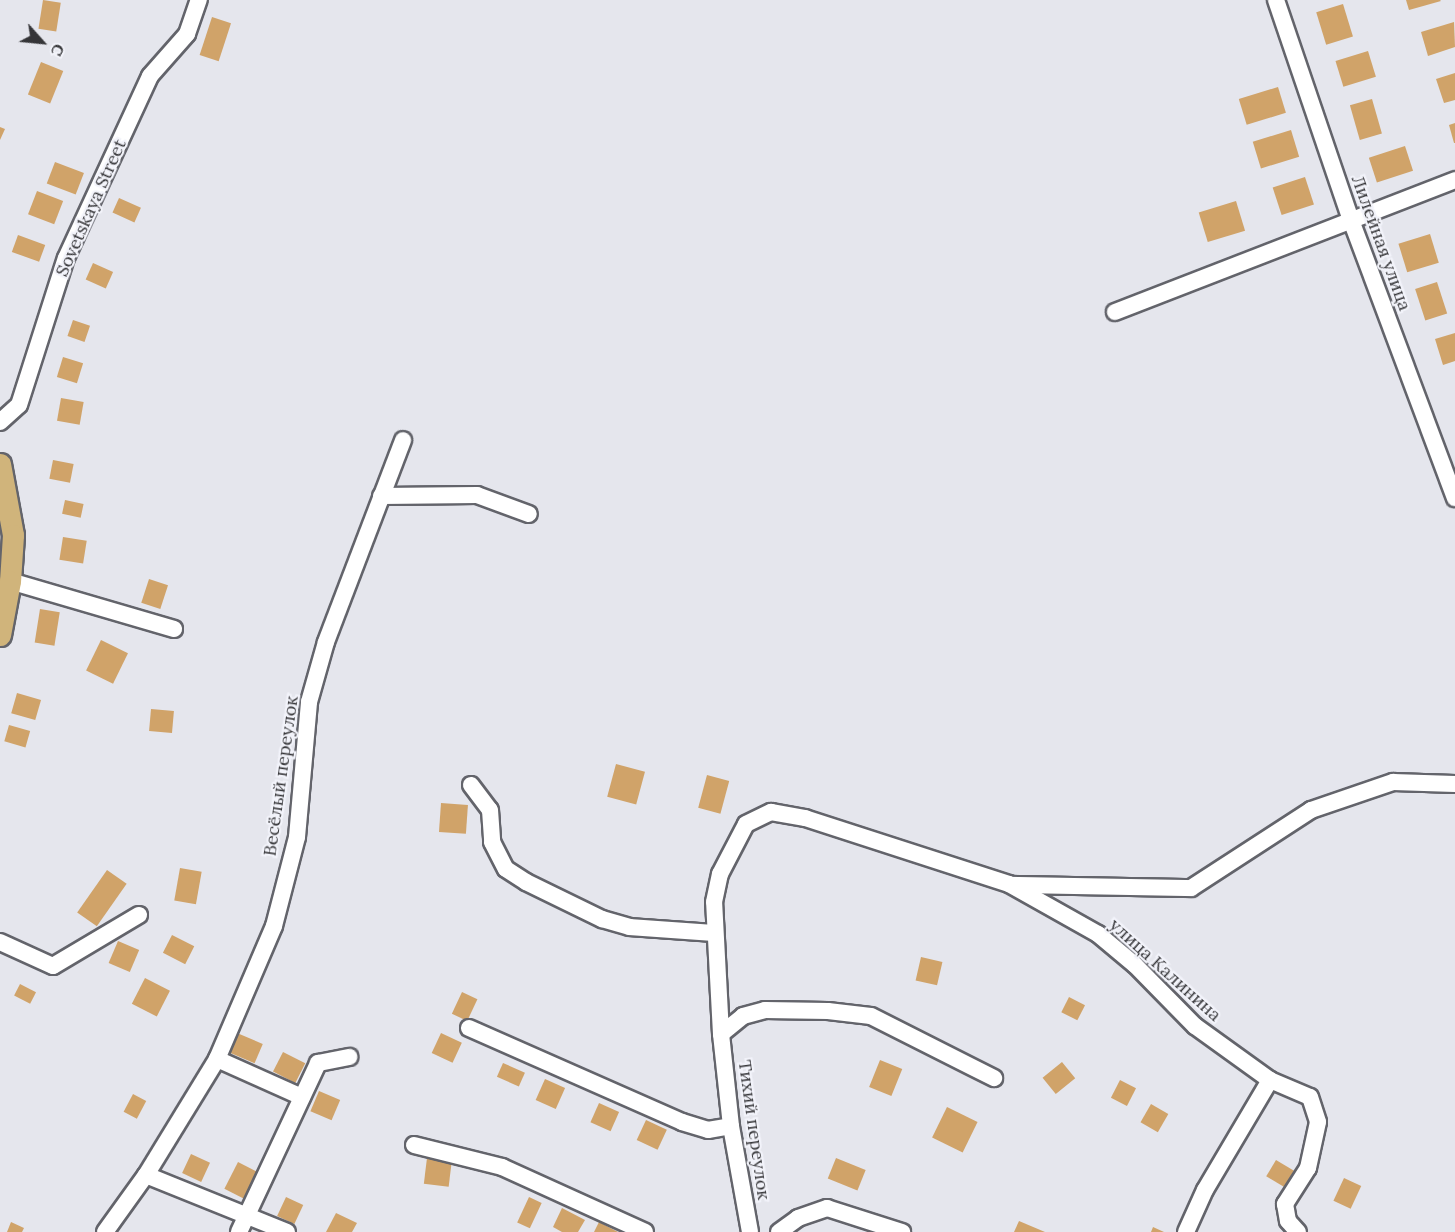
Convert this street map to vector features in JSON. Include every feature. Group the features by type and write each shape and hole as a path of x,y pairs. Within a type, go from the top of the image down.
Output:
{"main road":[{"path":"0,464 13,535 10,581 0,635"}],"street":[{"name":"Sovetskaya Street","path":"0,422 19,405 66,258 150,76 187,34 199,0"},
{"name":"Лилейная улица","path":"1276,0 1351,220 1455,498"},
{"path":"1115,312 1455,180"},
{"name":"Весёлый переулок","path":"105,1232 146,1175 217,1059 274,926 297,837 309,702 326,642 404,440"},
{"path":"381,496 477,495 529,514"},
{"path":"10,581 174,629"},
{"path":"1009,884 1191,888 1311,810 1393,782 1455,784"},
{"path":"471,785 490,810 492,842 506,869 526,882 602,919 630,927 713,933"},
{"name":"улица Калинина","path":"746,824 771,812 805,818 1009,884 1098,934 1135,965 1195,1026 1270,1080 1310,1098 1318,1122 1308,1168 1285,1204 1288,1221 1298,1232"},
{"name":"Тихий переулок","path":"744,1230 721,1034 713,933 720,874 746,824"},
{"path":"0,942 53,966 139,915"},
{"path":"721,1034 743,1016 765,1010 828,1011 871,1016 993,1078"},
{"path":"469,1028 682,1122 708,1130 731,1126"},
{"path":"239,1232 318,1063 349,1058"},
{"path":"217,1059 302,1097"},
{"path":"1186,1232 1206,1190 1270,1080"},
{"path":"414,1145 502,1167 645,1232"},
{"path":"146,1175 287,1232"},
{"path":"779,1232 798,1218 827,1208 902,1232"}],"building":[{"path":"43,0 61,3 56,31 38,29"},
{"path":"1406,0 1440,0 1441,1 1409,10"},
{"path":"1343,4 1353,37 1326,45 1316,12"},
{"path":"212,17 231,23 219,61 200,55"},
{"path":"1454,22 1455,47 1428,56 1421,32"},
{"path":"1368,51 1376,77 1343,87 1335,61"},
{"path":"41,62 63,71 50,103 28,94"},
{"path":"1455,73 1455,100 1444,103 1436,79"},
{"path":"1278,87 1286,113 1247,125 1239,99"},
{"path":"1372,99 1382,134 1360,140 1350,105"},
{"path":"1455,123 1455,143 1454,143 1449,125"},
{"path":"0,127 5,129 0,140"},
{"path":"1291,130 1299,157 1261,168 1253,142"},
{"path":"1405,146 1413,171 1377,182 1369,158"},
{"path":"55,162 84,173 76,195 47,183"},
{"path":"1305,177 1314,205 1282,215 1273,188"},
{"path":"37,191 63,201 54,224 28,214"},
{"path":"119,198 141,208 134,222 112,213"},
{"path":"1236,201 1245,231 1208,242 1199,212"},
{"path":"1430,234 1439,263 1407,272 1398,244"},
{"path":"18,235 45,245 39,262 12,252"},
{"path":"93,263 113,272 106,288 86,279"},
{"path":"1437,282 1447,313 1425,320 1415,289"},
{"path":"73,320 90,326 84,342 67,336"},
{"path":"1455,333 1455,361 1443,365 1435,339"},
{"path":"63,357 83,363 77,383 57,377"},
{"path":"61,398 84,402 80,425 57,421"},
{"path":"53,460 74,464 70,483 49,479"},
{"path":"65,500 84,504 81,518 62,514"},
{"path":"63,537 87,541 83,563 59,560"},
{"path":"149,579 168,585 160,609 141,603"},
{"path":"40,609 60,612 54,646 35,643"},
{"path":"101,640 128,653 113,684 86,671"},
{"path":"17,693 41,700 35,720 11,713"},
{"path":"151,709 174,711 172,733 149,731"},
{"path":"9,725 30,731 25,747 4,741"},
{"path":"616,764 645,772 636,805 607,797"},
{"path":"707,775 729,781 720,814 698,808"},
{"path":"441,803 468,805 466,834 439,832"},
{"path":"180,868 202,872 196,904 174,900"},
{"path":"107,870 127,884 97,926 77,913"},
{"path":"172,935 194,946 185,964 163,953"},
{"path":"118,941 139,950 130,972 109,963"},
{"path":"921,957 942,962 937,985 916,980"},
{"path":"145,978 170,991 157,1017 132,1004"},
{"path":"20,984 36,992 30,1004 14,996"},
{"path":"462,992 477,999 467,1021 452,1014"},
{"path":"1069,997 1085,1005 1077,1020 1061,1012"},
{"path":"237,1033 263,1044 255,1063 229,1052"},
{"path":"441,1033 462,1043 453,1063 432,1053"},
{"path":"283,1052 305,1063 295,1083 273,1072"},
{"path":"880,1060 902,1069 891,1096 869,1087"},
{"path":"1062,1062 1075,1078 1056,1094 1043,1078"},
{"path":"503,1063 525,1073 519,1086 497,1077"},
{"path":"545,1079 565,1088 556,1109 536,1100"},
{"path":"1120,1080 1136,1088 1127,1106 1111,1098"},
{"path":"319,1091 340,1100 332,1120 310,1111"},
{"path":"133,1094 146,1101 137,1119 124,1112"},
{"path":"599,1103 619,1112 611,1131 590,1122"},
{"path":"1151,1104 1168,1114 1158,1132 1140,1122"},
{"path":"947,1107 978,1122 963,1152 932,1138"},
{"path":"646,1120 667,1130 658,1150 637,1140"},
{"path":"191,1154 210,1163 201,1182 182,1173"},
{"path":"427,1158 452,1161 449,1187 424,1184"},
{"path":"836,1158 866,1170 857,1190 828,1178"},
{"path":"1276,1160 1294,1171 1284,1187 1266,1176"},
{"path":"238,1162 258,1172 244,1199 224,1189"},
{"path":"1344,1178 1361,1186 1351,1209 1333,1201"},
{"path":"286,1197 303,1205 294,1224 277,1216"},
{"path":"529,1197 542,1203 530,1228 517,1222"},
{"path":"562,1208 585,1220 578,1232 562,1232 553,1227"},
{"path":"336,1213 357,1223 352,1232 326,1232"},
{"path":"1019,1221 1045,1232 1014,1232"},
{"path":"11,1222 24,1228 22,1232 7,1232"},
{"path":"599,1222 618,1232 594,1232"},
{"path":"1153,1227 1164,1232 1151,1232"}]}
